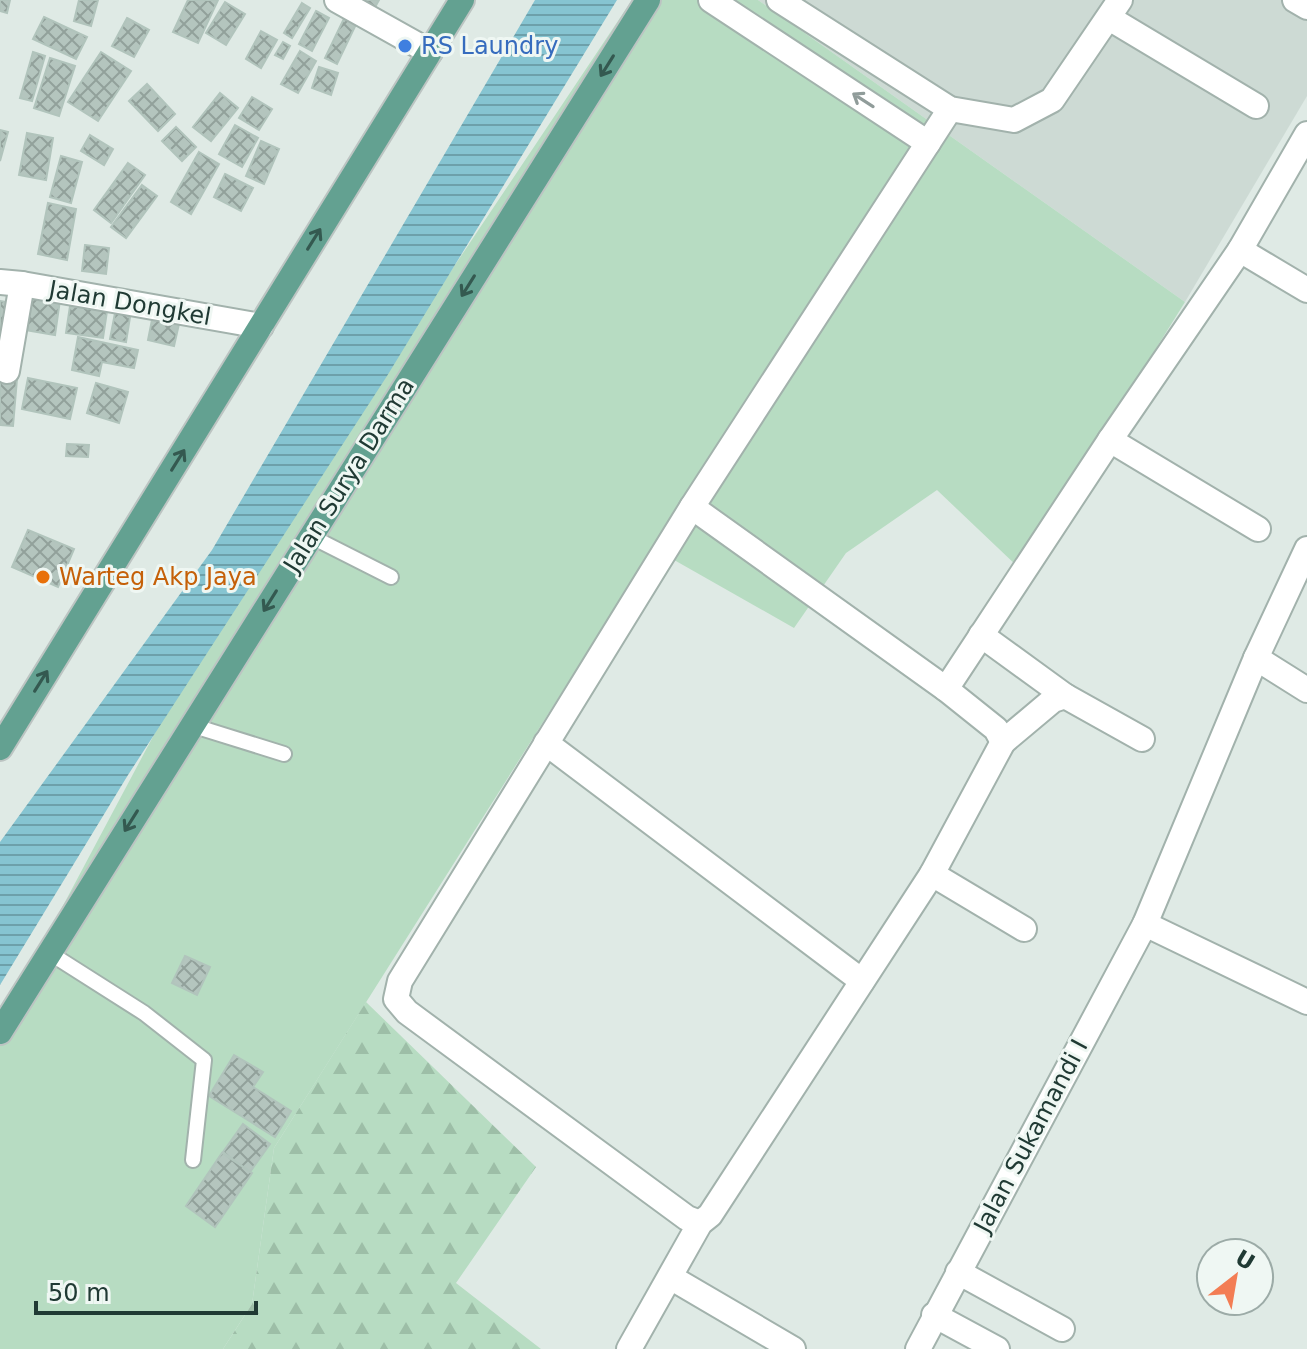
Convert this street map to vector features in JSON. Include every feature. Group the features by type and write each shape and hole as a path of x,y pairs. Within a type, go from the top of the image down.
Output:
{"main road":[{"path":"0,748 462,0"},
{"name":"Jalan Surya Darma","path":"0,1032 648,0"}],"street":[{"path":"337,0 430,52"},
{"path":"711,0 928,143"},
{"path":"779,0 950,109 1014,120 1052,100 1115,9 1256,106"},
{"path":"1295,0 1307,7"},
{"path":"700,1223 674,1209 407,1012 396,999 400,981 692,507 950,109"},
{"path":"946,689 1240,250 1307,134"},
{"path":"1240,250 1307,290"},
{"path":"7,371 11,283"},
{"name":"Jalan Dongkel","path":"11,283 261,326"},
{"path":"1110,440 1258,529"},
{"path":"692,507 946,689 996,729 1003,742"},
{"name":"Jalan Sukamandi I","path":"918,1349 1145,924 1256,658 1304,564"},
{"path":"981,635 1065,696 1142,739"},
{"path":"1256,658 1307,690"},
{"path":"629,1349 700,1223 710,1215 932,874 1003,742 1053,700 1065,696"},
{"path":"546,743 862,981"},
{"path":"932,874 1024,929"},
{"path":"1145,924 1307,1002"},
{"path":"958,1272 1062,1329"},
{"path":"670,1277 793,1349"},
{"path":"934,1315 997,1349"}],"lane":[{"path":"310,536 391,577"},
{"path":"191,725 284,754"},
{"path":"48,952 144,1013 204,1060 193,1160"}],"shaded area":[{"path":"758,0 1307,0 1307,96 1185,302"}],"green space":[{"path":"632,0 758,0 1185,302 1019,568 937,490 846,553 794,628 653,548 274,1148 252,1304 223,1349 0,1349 0,1016 41,947 165,714 284,521"},
{"path":"366,1002 536,1167 456,1283 541,1349 223,1349 252,1304 274,1148"}],"water":[{"path":"535,0 617,0 387,376 128,775 0,985 0,842 212,550"}],"building":[{"path":"0,0 10,0 7,13 0,11"},
{"path":"79,0 98,0 91,26 74,21"},
{"path":"188,0 218,0 198,43 173,32"},
{"path":"356,0 379,0 374,9"},
{"path":"225,2 245,14 226,45 206,33"},
{"path":"302,3 310,8 292,38 284,33"},
{"path":"349,8 361,14 337,64 325,58"},
{"path":"316,11 329,18 312,51 299,44"},
{"path":"44,17 87,37 76,59 33,39"},
{"path":"127,18 149,30 134,57 112,46"},
{"path":"261,31 277,40 261,68 246,59"},
{"path":"283,42 290,46 283,59 275,55"},
{"path":"300,51 316,61 298,93 281,84"},
{"path":"33,52 45,56 32,101 20,98"},
{"path":"101,52 131,71 98,121 68,102"},
{"path":"50,58 75,66 59,116 34,108"},
{"path":"319,67 338,73 331,95 312,88"},
{"path":"147,84 175,114 158,131 129,101"},
{"path":"220,93 238,108 211,141 193,127"},
{"path":"252,97 272,109 259,130 239,118"},
{"path":"235,125 258,138 242,167 219,154"},
{"path":"176,127 196,147 182,161 162,141"},
{"path":"0,130 8,132 0,161"},
{"path":"27,133 53,138 46,180 19,175"},
{"path":"90,135 113,149 104,165 81,151"},
{"path":"261,141 279,149 264,184 246,176"},
{"path":"199,152 219,164 191,214 171,202"},
{"path":"61,156 82,162 71,203 50,197"},
{"path":"128,163 145,175 111,223 94,210"},
{"path":"225,174 253,188 241,211 214,197"},
{"path":"142,185 157,196 126,238 111,227"},
{"path":"48,203 76,209 67,260 38,254"},
{"path":"85,245 109,248 106,274 82,271"},
{"path":"24,294 60,300 55,335 19,329"},
{"path":"0,301 13,303 9,336 0,335"},
{"path":"70,306 107,311 103,338 66,333"},
{"path":"116,308 131,311 126,342 110,339"},
{"path":"154,310 181,315 174,346 148,340"},
{"path":"78,337 138,350 134,368 102,362 99,376 72,370"},
{"path":"0,377 17,379 13,426 0,425"},
{"path":"28,378 77,388 70,419 22,409"},
{"path":"96,383 128,392 119,423 87,413"},
{"path":"67,444 89,445 88,457 66,456"},
{"path":"28,530 74,549 58,587 12,567"},
{"path":"185,956 210,967 197,995 172,983"},
{"path":"234,1055 263,1072 253,1087 291,1111 275,1137 209,1096"},
{"path":"243,1124 270,1144 250,1172 223,1152"},
{"path":"222,1153 252,1173 215,1227 186,1206"}],"place":[{"name":"RS Laundry","path":"405,46"},
{"name":"Warteg Akp Jaya","path":"43,577"}]}
